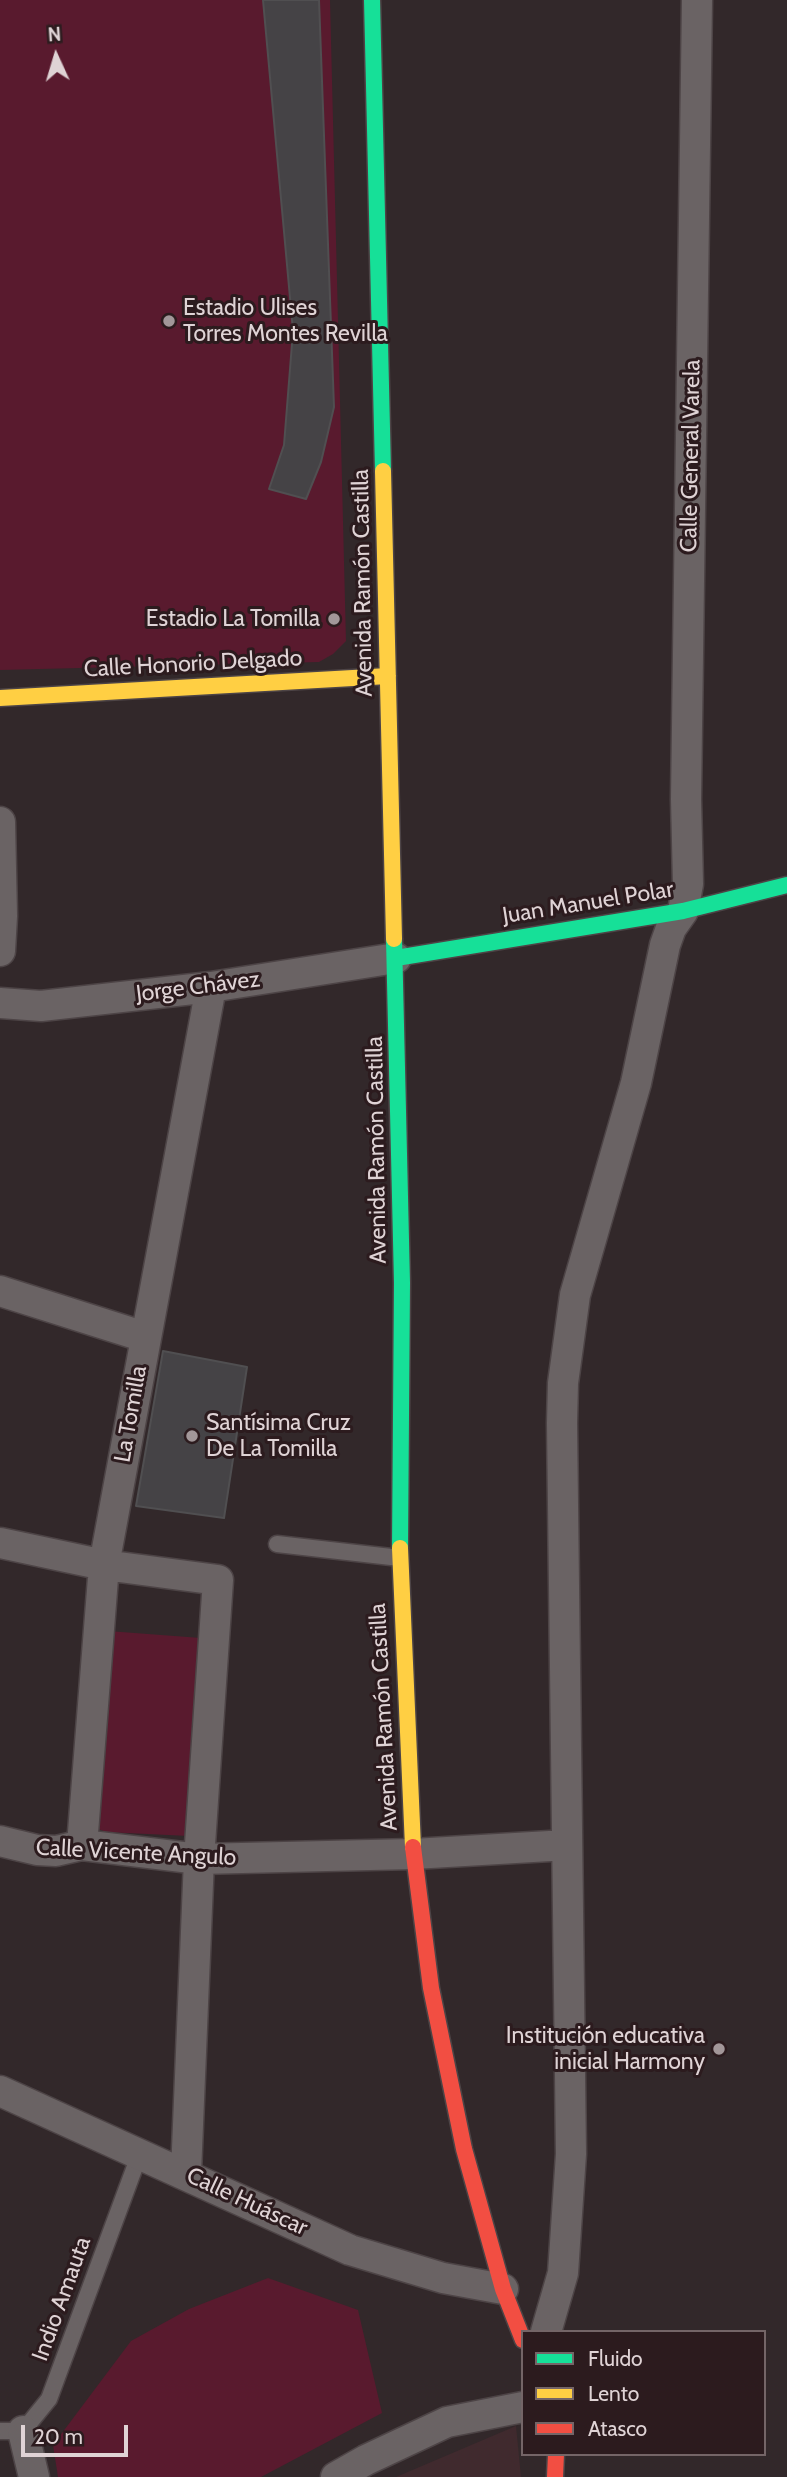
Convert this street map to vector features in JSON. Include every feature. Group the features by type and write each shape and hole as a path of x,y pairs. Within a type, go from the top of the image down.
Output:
{"main road":[{"name":"Avenida Ramón Castilla","path":"372,0 402,1283 400,1558 413,1854 431,1988 464,2149 503,2289 521,2335"},
{"name":"Calle Honorio Delgado","path":"0,698 388,676"},
{"name":"Juan Manuel Polar","path":"396,958 683,911 787,886"},
{"path":"555,2477 556,2456"}],"street":[{"name":"Calle General Varela","path":"683,911 688,884 686,799 697,0"},
{"path":"0,822 0,951"},
{"path":"547,2330 563,2273 571,2154 563,1383 575,1295 636,1083 665,945 671,928 683,911"},
{"name":"Jorge Chávez","path":"0,1003 41,1006 211,986 396,958"},
{"name":"La Tomilla","path":"82,1845 104,1565 211,986"},
{"path":"0,1291 145,1337"},
{"path":"0,1543 104,1565 218,1580 198,1860 186,2173"},
{"name":"Calle Vicente Angulo","path":"0,1841 37,1850 57,1851 82,1845 198,1860 413,1854 567,1845"},
{"name":"Calle Huáscar","path":"0,2091 186,2173 350,2250 443,2278 503,2289"},
{"path":"337,2477 366,2460 447,2422 521,2407"},
{"path":"11,2431 34,2477"}],"lane":[{"path":"277,1545 400,1558"},
{"name":"Indio Amauta","path":"11,2431 49,2399 139,2153"}],"shaded area":[{"name":"Estadio Ulises Torres Montes Revilla","path":"0,0 330,0 346,641 333,654 319,662 0,670"},
{"path":"108,1631 201,1638 189,1836 106,1832 96,1828"},
{"path":"268,2278 358,2310 382,2413 261,2477 58,2477 53,2445 131,2341 189,2309"},
{"path":"516,2426 521,2477 396,2477"}],"building":[{"path":"263,0 319,0 334,407 321,462 306,499 269,489 284,445 293,331"},
{"name":"Santísima Cruz De La Tomilla","path":"163,1351 247,1367 224,1518 136,1506"}],"traffic: fast":[{"path":"372,0 383,471"},
{"path":"396,958 683,911 787,885"},
{"path":"394,939 402,1283 400,1548"}],"traffic: slow":[{"path":"383,471 394,939"},
{"path":"0,698 388,676"},
{"path":"400,1548 413,1847"}],"traffic: jam":[{"path":"413,1847 431,1988 464,2149 503,2289 521,2335"},
{"path":"555,2477 556,2456"}],"place":[{"name":"Estadio Ulises Torres Montes Revilla","path":"169,321"},
{"name":"Estadio La Tomilla","path":"334,619"},
{"name":"Santísima Cruz De La Tomilla","path":"192,1436"},
{"name":"Institución educativa inicial Harmony","path":"719,2049"}]}
